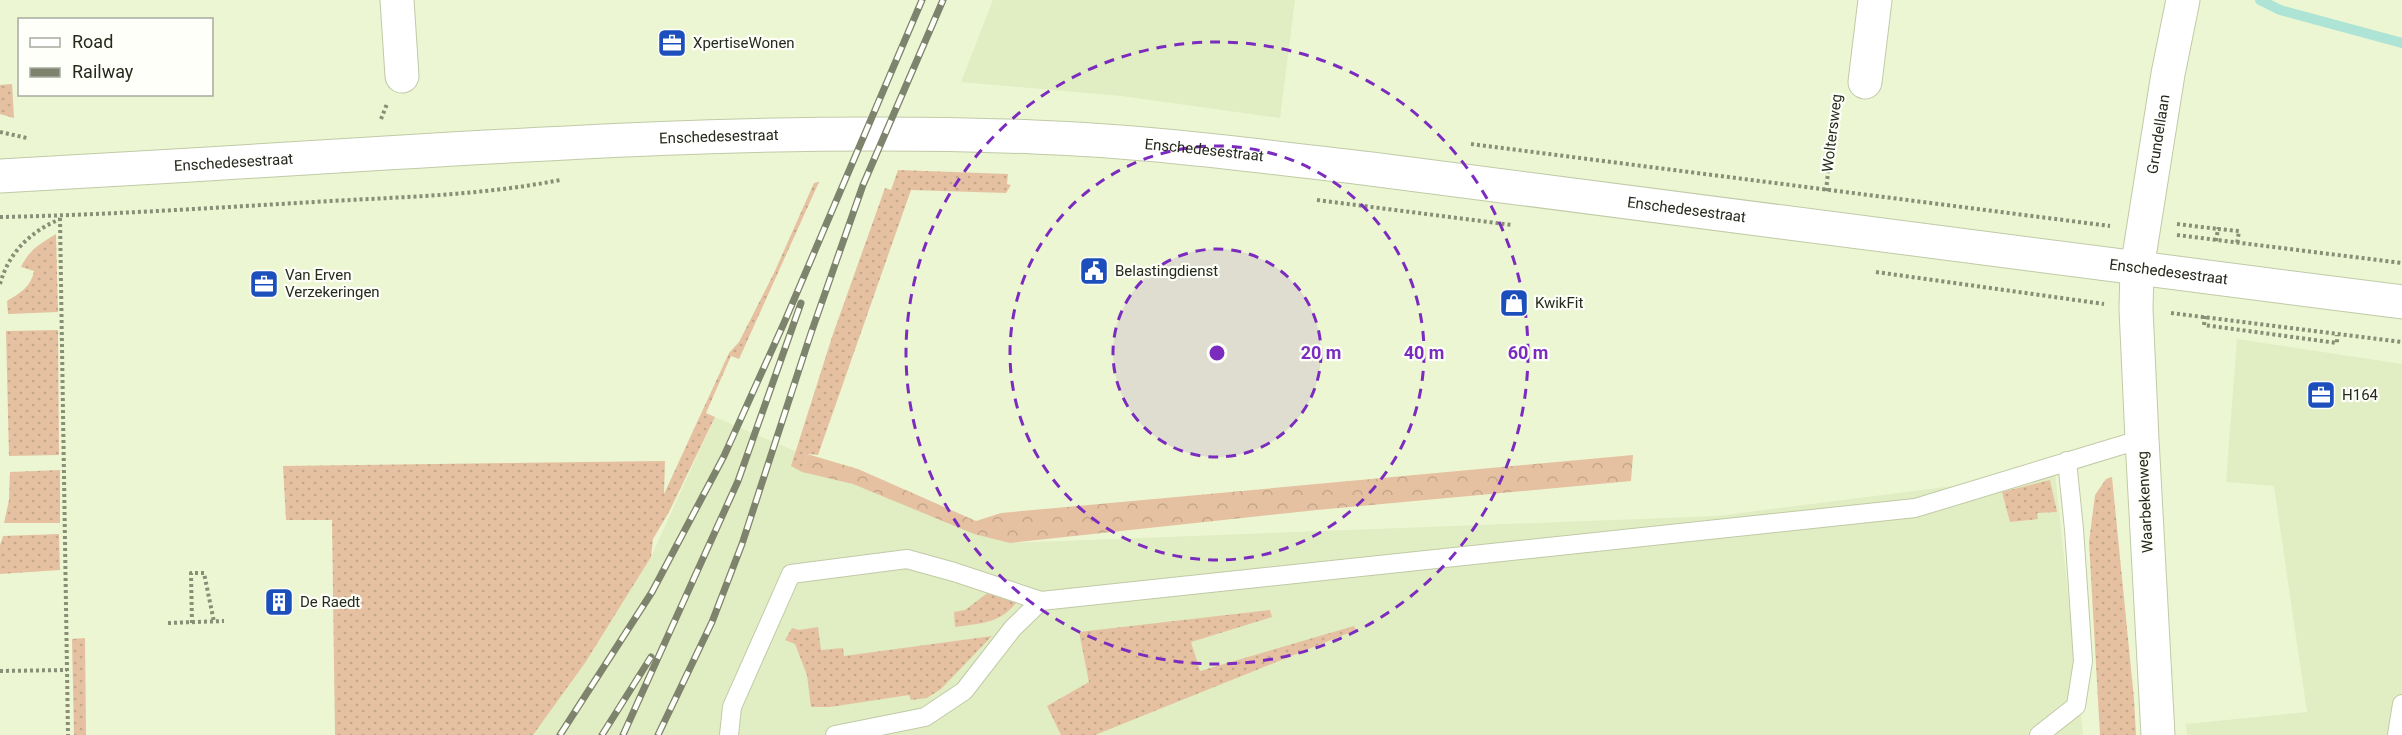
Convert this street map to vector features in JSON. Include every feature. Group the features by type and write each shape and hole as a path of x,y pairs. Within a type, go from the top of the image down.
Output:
{"main road":[{"path":"397,0 402,76"},
{"path":"1865,82 1875,0"},
{"name":"Grundellaan","path":"2137,269 2168,74 2183,0"},
{"name":"Enschedesestraat","path":"0,176 473,147 653,139 824,133 1036,137 1225,152 1360,168 2402,302"},
{"name":"Waarbekenweg","path":"2137,269 2136,309 2158,735"}],"lane":[{"path":"729,735 732,707 790,574 907,559 1041,601 1915,508 2142,439"},
{"path":"2038,735 2076,706 2083,661 2067,461"},
{"path":"835,735 925,717 964,691 1013,628 1041,601"},
{"path":"2397,735 2402,704"}],"path":[{"name":"Woltersweg","path":"1826,189 1839,78 1865,82"},
{"path":"0,217 66,216 422,196 510,188 570,178"},
{"path":"1312,200 1524,226"},
{"path":"0,284 9,260 24,241 42,227 66,216"},
{"path":"60,218 68,735"},
{"path":"2142,230 2402,263"},
{"path":"1865,270 2136,309 2402,342"},
{"path":"2205,318 2204,325 2337,343 2337,327"},
{"path":"192,623 191,573 204,573 214,622"},
{"path":"168,623 224,621"},
{"path":"0,671 67,670"}],"shaded area":[{"path":"993,0 1295,0 1280,118 1122,96 961,82"},
{"path":"2237,339 2402,364 2402,735 2187,735 2186,724 2307,712 2274,486 2226,482"},
{"path":"715,417 1010,543 1718,516 2055,473 2083,735 533,735 585,663 651,557"}],"green space":[{"path":"12,84 14,118 0,114 0,85"},
{"path":"898,170 1008,174 1007,184 1011,185 1006,193 911,190 818,455 807,454 802,472 791,466 832,337 885,188 891,190"},
{"path":"819,182 739,359 731,356 706,413 715,417 669,512 653,539 651,557 585,663 533,735 335,735 332,520 286,520 283,466 665,461 664,494 729,353 739,342 774,273 814,183"},
{"path":"56,234 58,312 8,314 7,301 24,289 33,277 34,271 21,267 24,261 36,248"},
{"path":"58,330 59,455 9,456 6,331"},
{"path":"807,454 858,469 976,521 1001,513 1633,455 1631,481 1317,510 1010,543 974,534 853,484 802,472"},
{"path":"60,470 60,523 4,523 9,500 10,472"},
{"path":"2112,477 2136,735 2100,735 2089,542 2095,495 2106,479"},
{"path":"2050,480 2057,512 2037,513 2038,519 2010,522 2002,492"},
{"path":"59,534 60,570 0,574 0,545 3,536"},
{"path":"989,592 1017,602 997,619 955,627 954,612 965,610"},
{"path":"1270,610 1272,617 1191,642 1200,671 1354,626 1356,630 1095,735 1061,735 1047,706 1089,682 1079,632"},
{"path":"818,627 821,650 843,648 844,656 992,636 941,689 927,698 911,700 909,695 830,707 811,707 807,675 795,644 785,640 792,628 799,630"},
{"path":"85,638 86,735 74,735 72,639"}],"waterway":[{"path":"2260,0 2280,10 2402,43"}],"railway":[{"path":"560,735 652,592 724,456 784,323 922,0"},
{"path":"658,735 712,622 742,544 810,336 863,185 943,0"},
{"path":"623,735 738,481 801,303"},
{"path":"602,735 651,657"}],"place":[{"name":"XpertiseWonen","path":"672,43"},
{"name":"Belastingdienst","path":"1094,271"},
{"name":"Van Erven Verzekeringen","path":"264,284"},
{"name":"KwikFit","path":"1514,303"},
{"name":"H164","path":"2321,395"},
{"name":"De Raedt","path":"279,602"}]}
